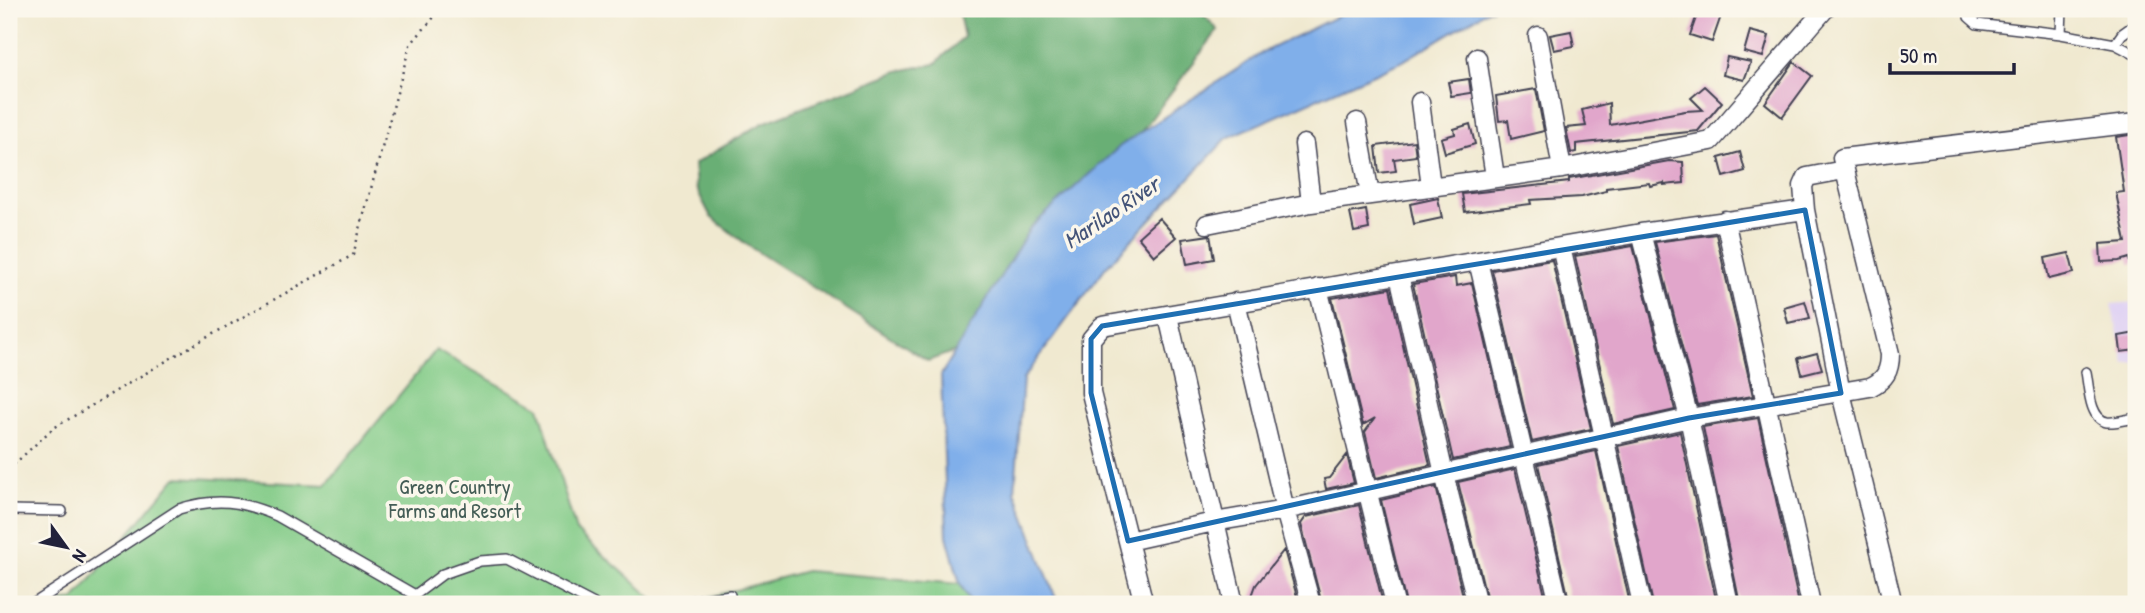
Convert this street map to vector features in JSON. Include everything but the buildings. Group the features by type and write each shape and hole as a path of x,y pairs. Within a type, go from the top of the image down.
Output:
{"street":[{"path":"1207,224 1311,203 1562,169 1711,141 1825,9"},
{"path":"1538,36 1562,169"},
{"path":"1477,58 1495,177"},
{"path":"1420,102 1432,186"},
{"path":"1357,121 1370,195"},
{"path":"1128,541 1284,510 1689,418 1841,393 1879,382 1887,374 1890,354 1842,158 2136,123"},
{"path":"1304,144 1311,203"},
{"path":"1844,170 1807,177 1803,186 1805,210 1841,393 1893,604"},
{"path":"1144,604 1091,393 1091,339 1102,326 1640,233 1805,210"},
{"path":"1725,220 1811,604"},
{"path":"1640,233 1689,418 1730,604"},
{"path":"1561,247 1642,604"},
{"path":"1478,261 1559,604"},
{"path":"1399,275 1476,604"},
{"path":"1318,288 1395,604"},
{"path":"1236,302 1284,510 1311,604"},
{"path":"1168,316 1234,604"}],"lane":[{"path":"1971,9 1969,17 1976,24 2115,44 2136,55"},
{"path":"2060,34 2062,9"},
{"path":"2115,44 2122,34 2136,24"},
{"path":"2086,372 2094,413 2101,420 2108,422 2136,418"},
{"path":"33,604 179,509 202,501 229,501 253,506 277,516 415,595"},
{"path":"9,510 62,511"},
{"path":"407,604 443,574 480,561 507,559 594,604"},
{"path":"673,604 730,595"}],"path":[{"path":"9,469 52,429 353,255 410,45 441,9"}],"highlighted area":[{"path":"1805,210 1841,393 1689,418 1128,541 1091,393 1091,339 1102,326"}],"shaded area":[{"path":"2136,302 2136,363 2125,364 2111,304"}],"green space":[{"path":"958,9 1195,9 1218,30 1111,172 975,344 928,361 750,247 711,217 696,188 694,164 763,123 898,71 935,64 964,37"},
{"name":"Green Country Farms and Resort","path":"436,350 539,407 576,531 659,604 40,604 74,600 176,477 326,485"},
{"path":"806,571 960,584 972,604 683,604"}],"water":[{"name":"Marilao River","path":"1352,9 1490,9 1403,61 1227,138 1106,267 1023,379 1015,491 1058,604 972,604 960,584 947,536 941,375 1030,228 1120,146 1263,52"}]}
